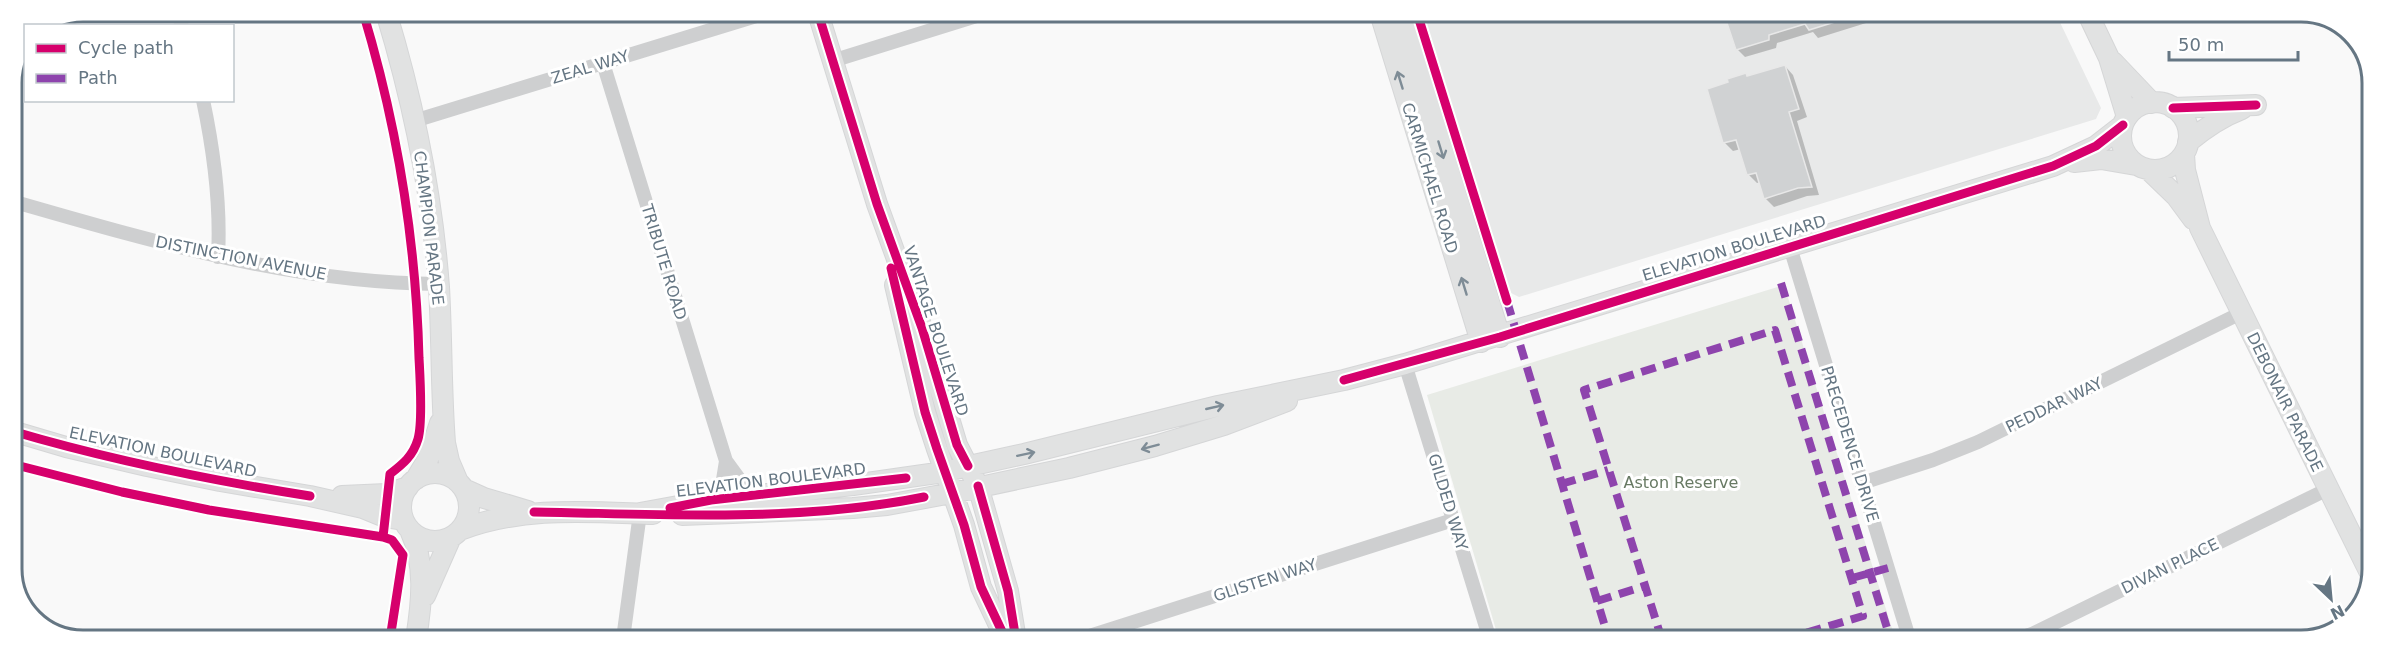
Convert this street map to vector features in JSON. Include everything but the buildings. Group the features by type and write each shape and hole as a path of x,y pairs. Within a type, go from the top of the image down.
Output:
{"street":[{"name":"CHAMPION PARADE","path":"389,22 414,121 431,216 439,284 443,352 442,412 449,461 461,486"},
{"name":"ZEAL WAY","path":"414,121 737,22"},
{"name":"VANTAGE BOULEVARD","path":"821,22 877,204 922,328 957,445 978,486 1013,611 1015,630"},
{"path":"832,61 957,22"},
{"name":"CARMICHAEL ROAD","path":"1383,22 1481,342"},
{"name":"CARMICHAEL ROAD","path":"1403,22 1500,337"},
{"path":"2092,22 2109,58 2125,121 2121,144 2127,156 2142,167 2168,167 2205,128 2228,114 2256,105 2173,108 2152,103 2134,110 2125,121"},
{"path":"2109,58 2152,103"},
{"name":"TRIBUTE ROAD","path":"603,63 726,461"},
{"path":"203,102 214,162 220,217 218,257"},
{"path":"2173,108 2186,123 2186,148"},
{"name":"ELEVATION BOULEVARD","path":"640,513 711,500 875,482 944,471 1405,364 1500,337 2053,166 2096,146 2125,121"},
{"name":"DEBONAIR PARADE","path":"2186,148 2185,170 2200,228"},
{"name":"ELEVATION BOULEVARD","path":"2053,166 2101,159 2142,167"},
{"name":"DEBONAIR PARADE","path":"2142,167 2176,196 2200,228 2362,558"},
{"name":"DISTINCTION AVENUE","path":"22,204 148,240 218,257 364,280 439,284"},
{"name":"VANTAGE BOULEVARD","path":"877,204 925,412 964,525 981,587 1001,630"},
{"name":"PRECEDENCE DRIVE","path":"1790,247 1907,630"},
{"name":"PEDDAR WAY","path":"1862,483 1933,460 1978,442 2241,313"},
{"name":"GILDED WAY","path":"1405,364 1487,630"},
{"name":"ELEVATION BOULEVARD","path":"456,534 488,519 534,512 696,515 887,505 1069,468 1155,446 1233,422 1344,380"},
{"name":"CHAMPION PARADE","path":"412,483 428,459 442,412"},
{"name":"ELEVATION BOULEVARD","path":"23,434 147,466 363,508 406,525"},
{"path":"726,461 745,487 758,496"},
{"path":"711,500 721,492 726,461"},
{"path":"418,630 421,607 420,557 401,509 402,497 412,483 426,474 437,473 448,476 461,486 469,510 466,521 440,559 421,607"},
{"name":"ELEVATION BOULEVARD","path":"309,496 387,494 412,483"},
{"name":"ELEVATION BOULEVARD","path":"461,486 484,498 534,512"},
{"name":"DIVAN PLACE","path":"2040,630 2328,489"},
{"path":"624,630 640,513"},
{"name":"GLISTEN WAY","path":"1108,630 1453,520"},
{"path":"406,525 418,537 429,541 441,541 456,534"}],"shaded area":[{"path":"1423,22 2060,22 2101,108 2096,119 1519,297 1503,289"}],"green space":[{"name":"Aston Reserve","path":"1784,285 1893,630 1496,630 1427,395"}],"marked path":[{"path":"1781,283 1888,630"},
{"path":"1507,301 1606,630"},
{"path":"1659,630 1584,390 1775,330 1863,616 1816,630"},
{"path":"1561,484 1608,470"},
{"path":"1852,578 1888,568"},
{"path":"1597,601 1645,586"}],"cycle path":[{"path":"366,22 386,97 403,183 414,270 420,376 421,411 418,439 407,459 390,474 383,537 392,540 403,555 391,630"},
{"path":"821,22 877,204 922,328 957,445 968,466"},
{"path":"1420,22 1507,301"},
{"path":"2173,108 2256,105"},
{"path":"1344,380 1500,337 2053,166 2096,146 2123,125"},
{"path":"891,268 925,412 964,525 981,587 1001,630"},
{"path":"23,434 160,468 310,496"},
{"path":"23,467 122,492 209,510 383,537"},
{"path":"670,508 711,500 906,478"},
{"path":"978,486 1008,591 1014,630"},
{"path":"534,512 680,515 778,514 827,511 924,497"}]}
